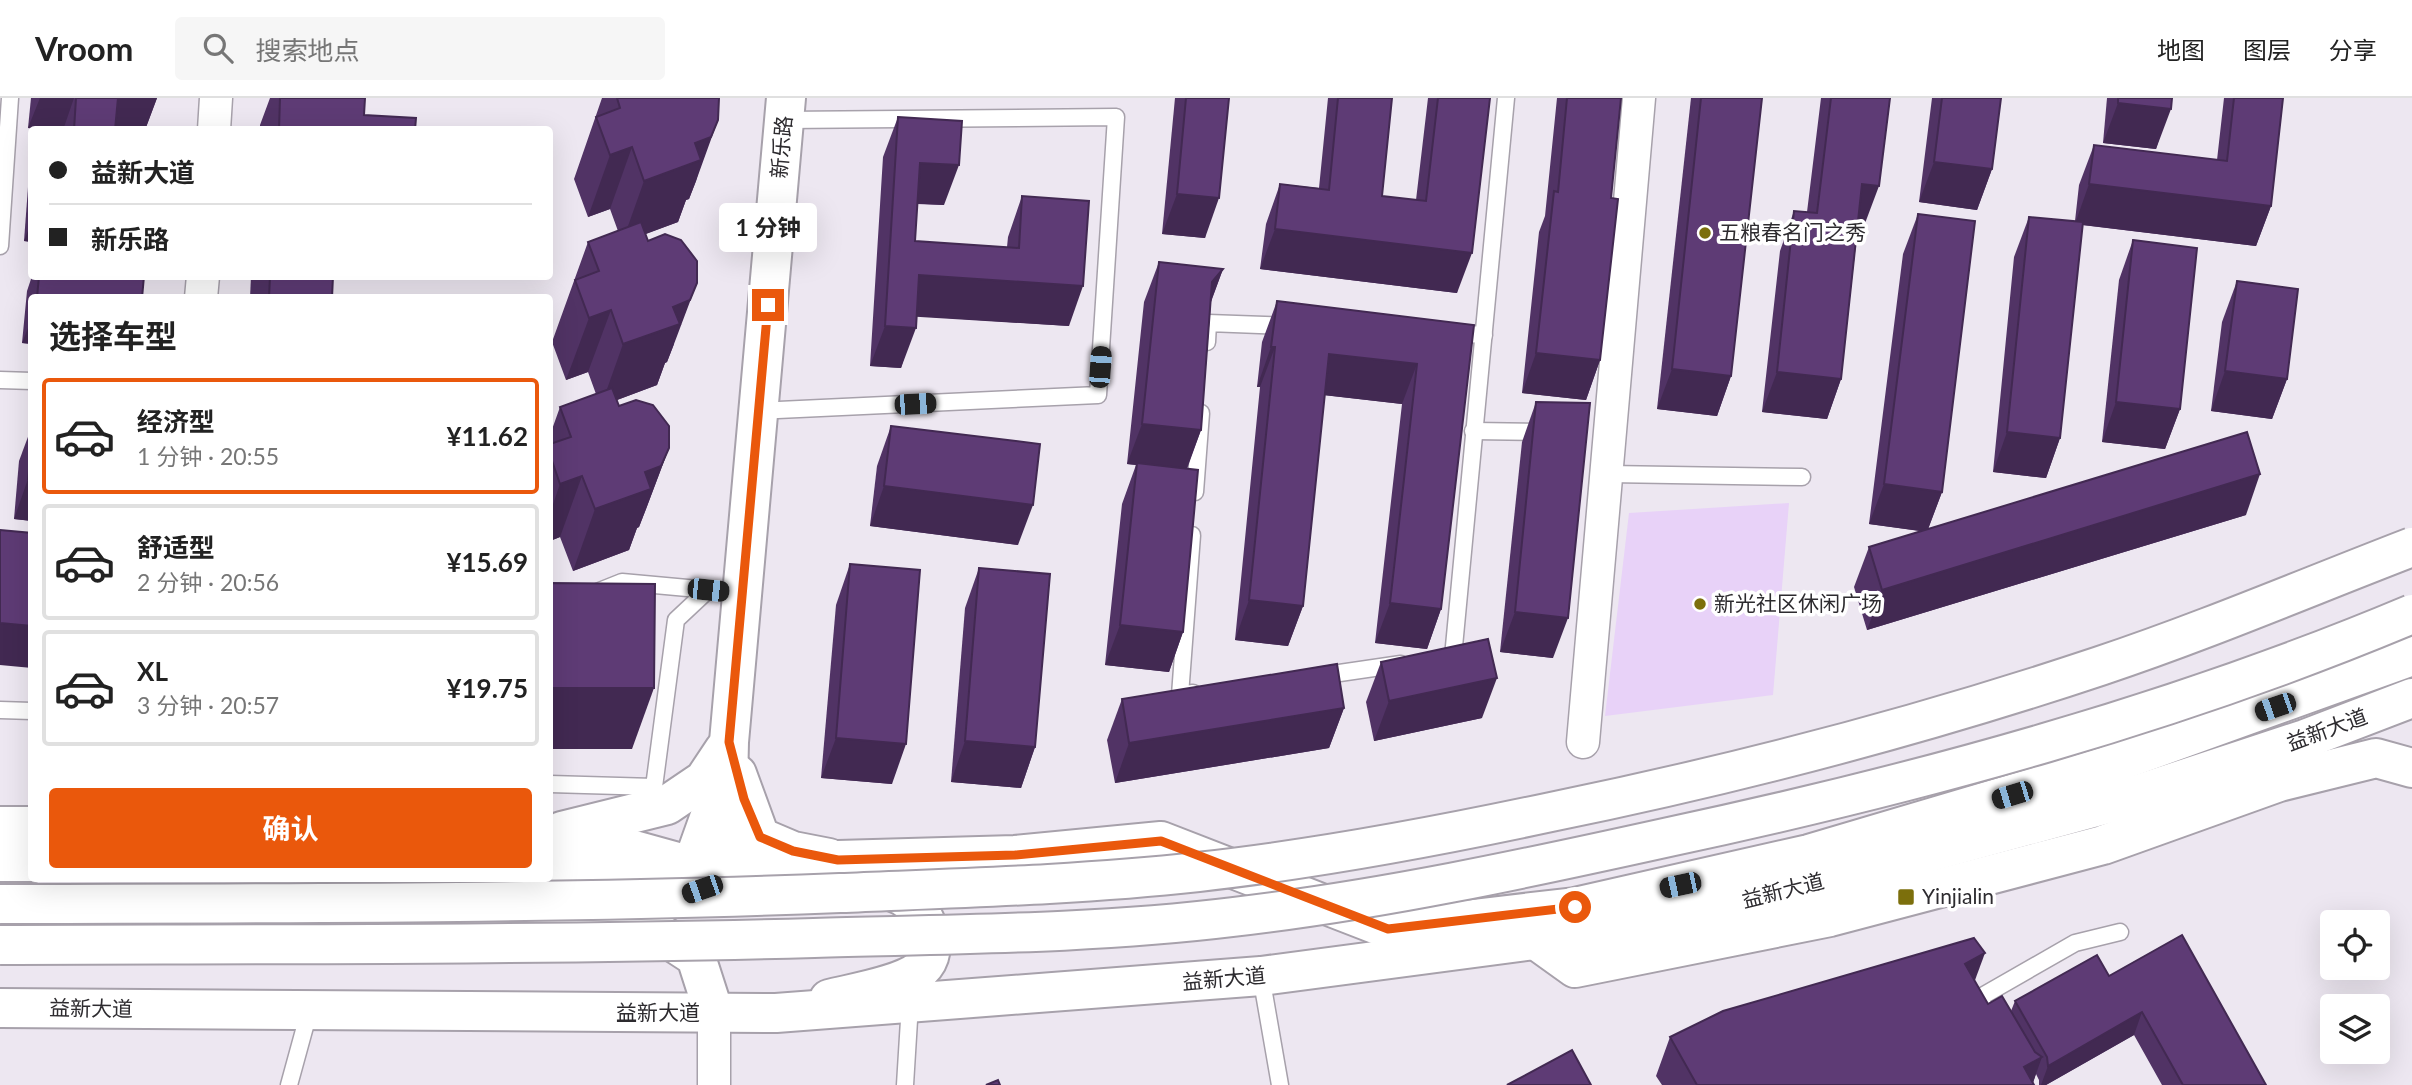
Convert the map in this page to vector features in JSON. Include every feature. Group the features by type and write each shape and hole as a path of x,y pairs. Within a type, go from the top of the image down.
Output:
{"main road":[{"name":"新乐路","path":"726,866 729,742 725,592 758,411 785,109"},
{"path":"0,904 391,903 714,898 1071,883 1200,872 1315,856 1447,834 1618,799 1956,713 2108,664 2412,547"},
{"path":"0,945 690,941 1062,931 1230,918 1433,889 1802,808 2021,750 2369,632 2412,614"},
{"name":"益新大道","path":"0,1008 776,1013 1261,976 1536,940 1577,920 1964,810 2106,766 2412,656"},
{"name":"益新大道","path":"553,865 726,866 1015,855 1161,841 1388,929 1577,920 1765,897 2098,807 2305,739 2412,698"},
{"path":"553,834 667,805 704,780 729,742"},
{"path":"729,742 744,799 760,837 793,851 838,860"},
{"path":"1536,940 1575,968 1843,914 2103,845 2279,782 2376,758 2412,768"},
{"path":"0,826 28,826"},
{"path":"553,835 726,866 847,880 904,896 923,916 932,944 922,968 908,976 776,1013"},
{"path":"0,862 28,862"},
{"path":"581,919 650,907 702,889 726,866"},
{"path":"0,922 581,919 653,929 696,957 714,1013"}],"street":[{"path":"214,126 216,98"},
{"path":"1583,741 1609,474 1604,432 1639,98"},
{"path":"714,1013 714,1085"}],"lane":[{"path":"0,105 10,98 0,246"},
{"path":"1303,678 1453,657 1506,98"},
{"path":"758,411 1098,395 1116,117 785,109"},
{"path":"1205,364 1208,323 1305,327"},
{"path":"1429,332 1484,335"},
{"path":"0,380 28,381"},
{"path":"1203,392 1180,695 1207,691"},
{"path":"1473,431 1570,432"},
{"path":"1609,474 1802,477"},
{"path":"578,599 622,582 725,592"},
{"path":"553,785 654,788 676,620 725,592"},
{"path":"0,710 28,711"},
{"path":"1992,1019 1979,998 2075,943 2120,932"},
{"path":"1261,976 1280,1085"},
{"path":"905,1085 910,1004"},
{"path":"289,1085 309,1012"}],"shaded area":[{"name":"新光社区休闲广场","path":"1789,503 1773,695 1605,716 1629,513"}],"building":[{"path":"76,98 118,98 115,126 74,126"},
{"path":"280,98 365,98 364,115 416,118 415,126 279,126"},
{"path":"617,98 719,98 718,120 711,137 695,143 701,160 644,181 632,147 610,155 596,117 620,108"},
{"path":"1186,98 1229,98 1219,198 1177,194"},
{"path":"1338,98 1392,98 1382,196 1426,201 1438,98 1490,98 1472,253 1275,229 1280,184 1329,190"},
{"path":"1567,98 1621,98 1611,198 1618,199 1600,360 1536,353 1554,191 1558,192"},
{"path":"1701,98 1762,98 1731,376 1672,369"},
{"path":"1831,98 1890,98 1879,186 1862,184 1841,379 1777,372 1794,211 1817,213"},
{"path":"1942,98 2001,98 1992,169 1934,162"},
{"path":"2118,98 2172,98 2171,109 2118,103"},
{"path":"2234,98 2283,98 2271,206 2089,184 2094,145 2227,161"},
{"path":"898,117 962,121 959,165 920,163 915,241 1019,248 1022,196 1089,201 1083,286 919,275 916,328 885,326"},
{"path":"1918,214 1975,221 1942,492 1884,484"},
{"path":"2029,217 2083,222 2060,438 2007,432"},
{"path":"641,222 648,241 665,234 681,240 697,261 697,283 690,300 673,307 680,324 623,344 611,310 589,318 575,280 599,271 588,242"},
{"path":"2133,240 2197,248 2180,409 2116,402"},
{"path":"1159,262 1223,269 1212,282 1201,430 1142,424"},
{"path":"39,280 144,280 142,294 37,294"},
{"path":"270,280 333,280 332,294 269,294"},
{"path":"2237,281 2298,289 2287,379 2225,371"},
{"path":"1277,301 1474,325 1441,609 1390,603 1417,364 1329,354 1303,606 1249,600 1275,347 1271,347"},
{"path":"612,388 619,406 636,400 653,405 669,426 669,448 661,466 645,472 651,489 595,509 582,476 560,484 553,464 553,443 571,437 560,407"},
{"path":"1536,402 1590,403 1568,618 1515,612"},
{"path":"891,426 1040,444 1033,505 884,486"},
{"path":"2247,432 2260,474 1882,590 1869,547"},
{"path":"1137,463 1198,470 1183,632 1120,625"},
{"path":"0,530 28,533 28,626 0,623"},
{"path":"850,564 920,570 906,744 836,738"},
{"path":"979,568 1050,574 1035,747 965,741"},
{"path":"553,583 655,584 654,688 553,688"},
{"path":"1488,639 1497,678 1389,701 1381,662"},
{"path":"1337,664 1344,708 1129,743 1122,699"},
{"path":"2182,935 2266,1085 2183,1085 2142,1012 2048,1066 2047,1057 2015,1001 2097,955 2109,976"},
{"path":"1974,938 1985,953 1965,964 1988,1004 2002,996 2035,1052 2042,1057 2024,1067 2034,1085 1697,1085 1670,1037 1723,1011"},
{"path":"1572,1050 1591,1085 1507,1085"},
{"path":"998,1080 1000,1085 986,1085"}],"place":[{"name":"五粮春名门之秀","path":"1705,233"},
{"name":"新光社区休闲广场","path":"1700,604"},
{"name":"Yinjialin","path":"1906,897"}],"route":[{"path":"768,305 729,742 744,799 760,837 793,851 838,860 1015,855 1161,841 1388,929 1575,907"}]}
